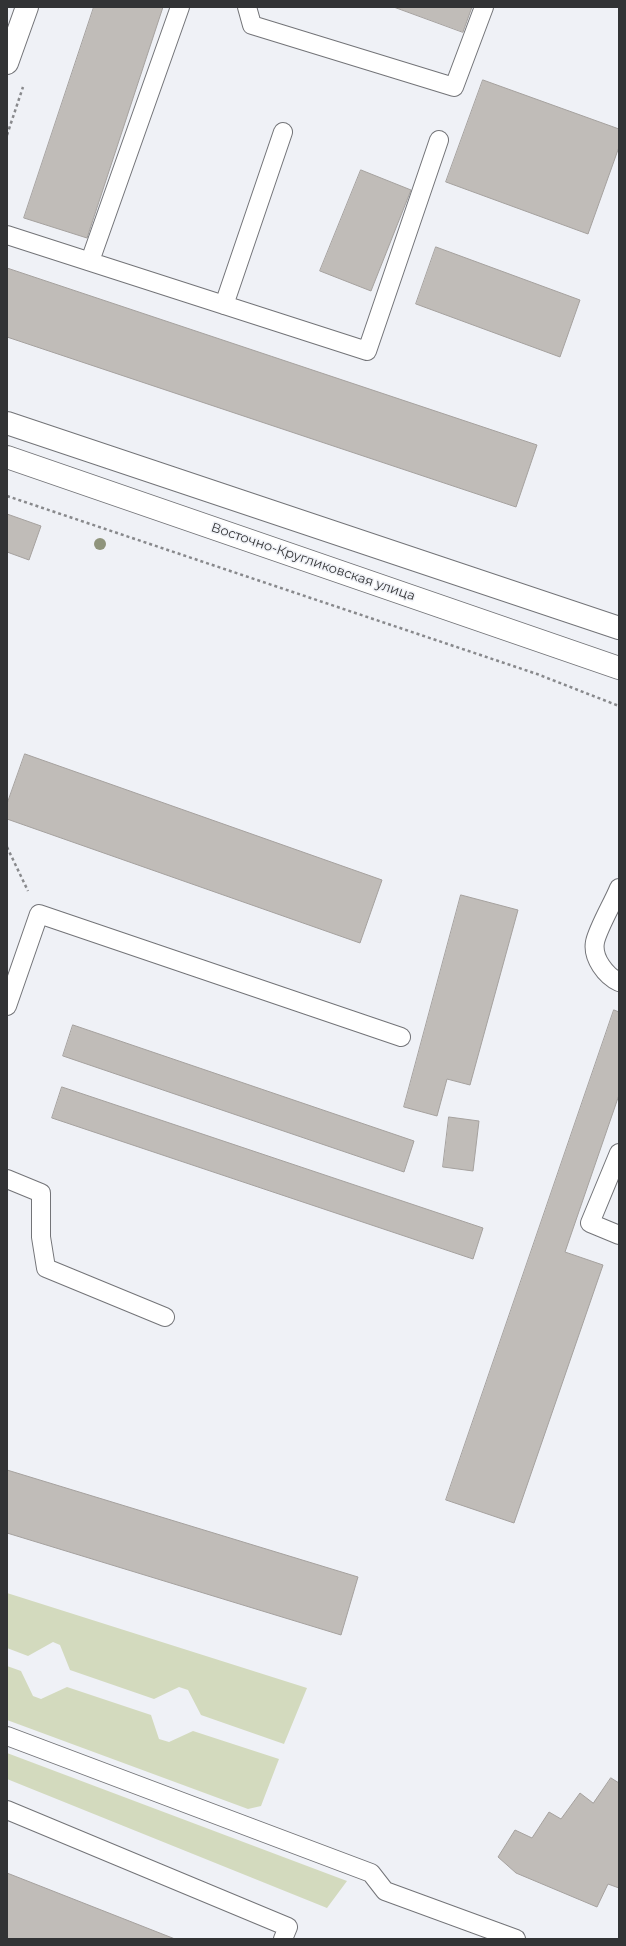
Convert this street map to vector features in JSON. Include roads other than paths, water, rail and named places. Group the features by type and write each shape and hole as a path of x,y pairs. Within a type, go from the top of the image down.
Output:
{"street":[{"path":"7,63 27,7"},
{"path":"7,423 619,628"},
{"name":"Восточно-Кругликовская улица","path":"7,457 619,668"}],"lane":[{"path":"90,261 180,7"},
{"path":"247,7 252,25 454,87 484,7"},
{"path":"224,305 283,132"},
{"path":"7,234 367,351 438,140"},
{"path":"619,888 595,943 598,962 612,979 619,982"},
{"path":"7,1006 38,914 401,1037"},
{"path":"619,1153 590,1223 619,1234"},
{"path":"7,1179 41,1193 41,1237 46,1268 165,1317"},
{"path":"7,1736 371,1873 385,1891 516,1939"},
{"path":"7,1810 288,1927 283,1939"}]}
